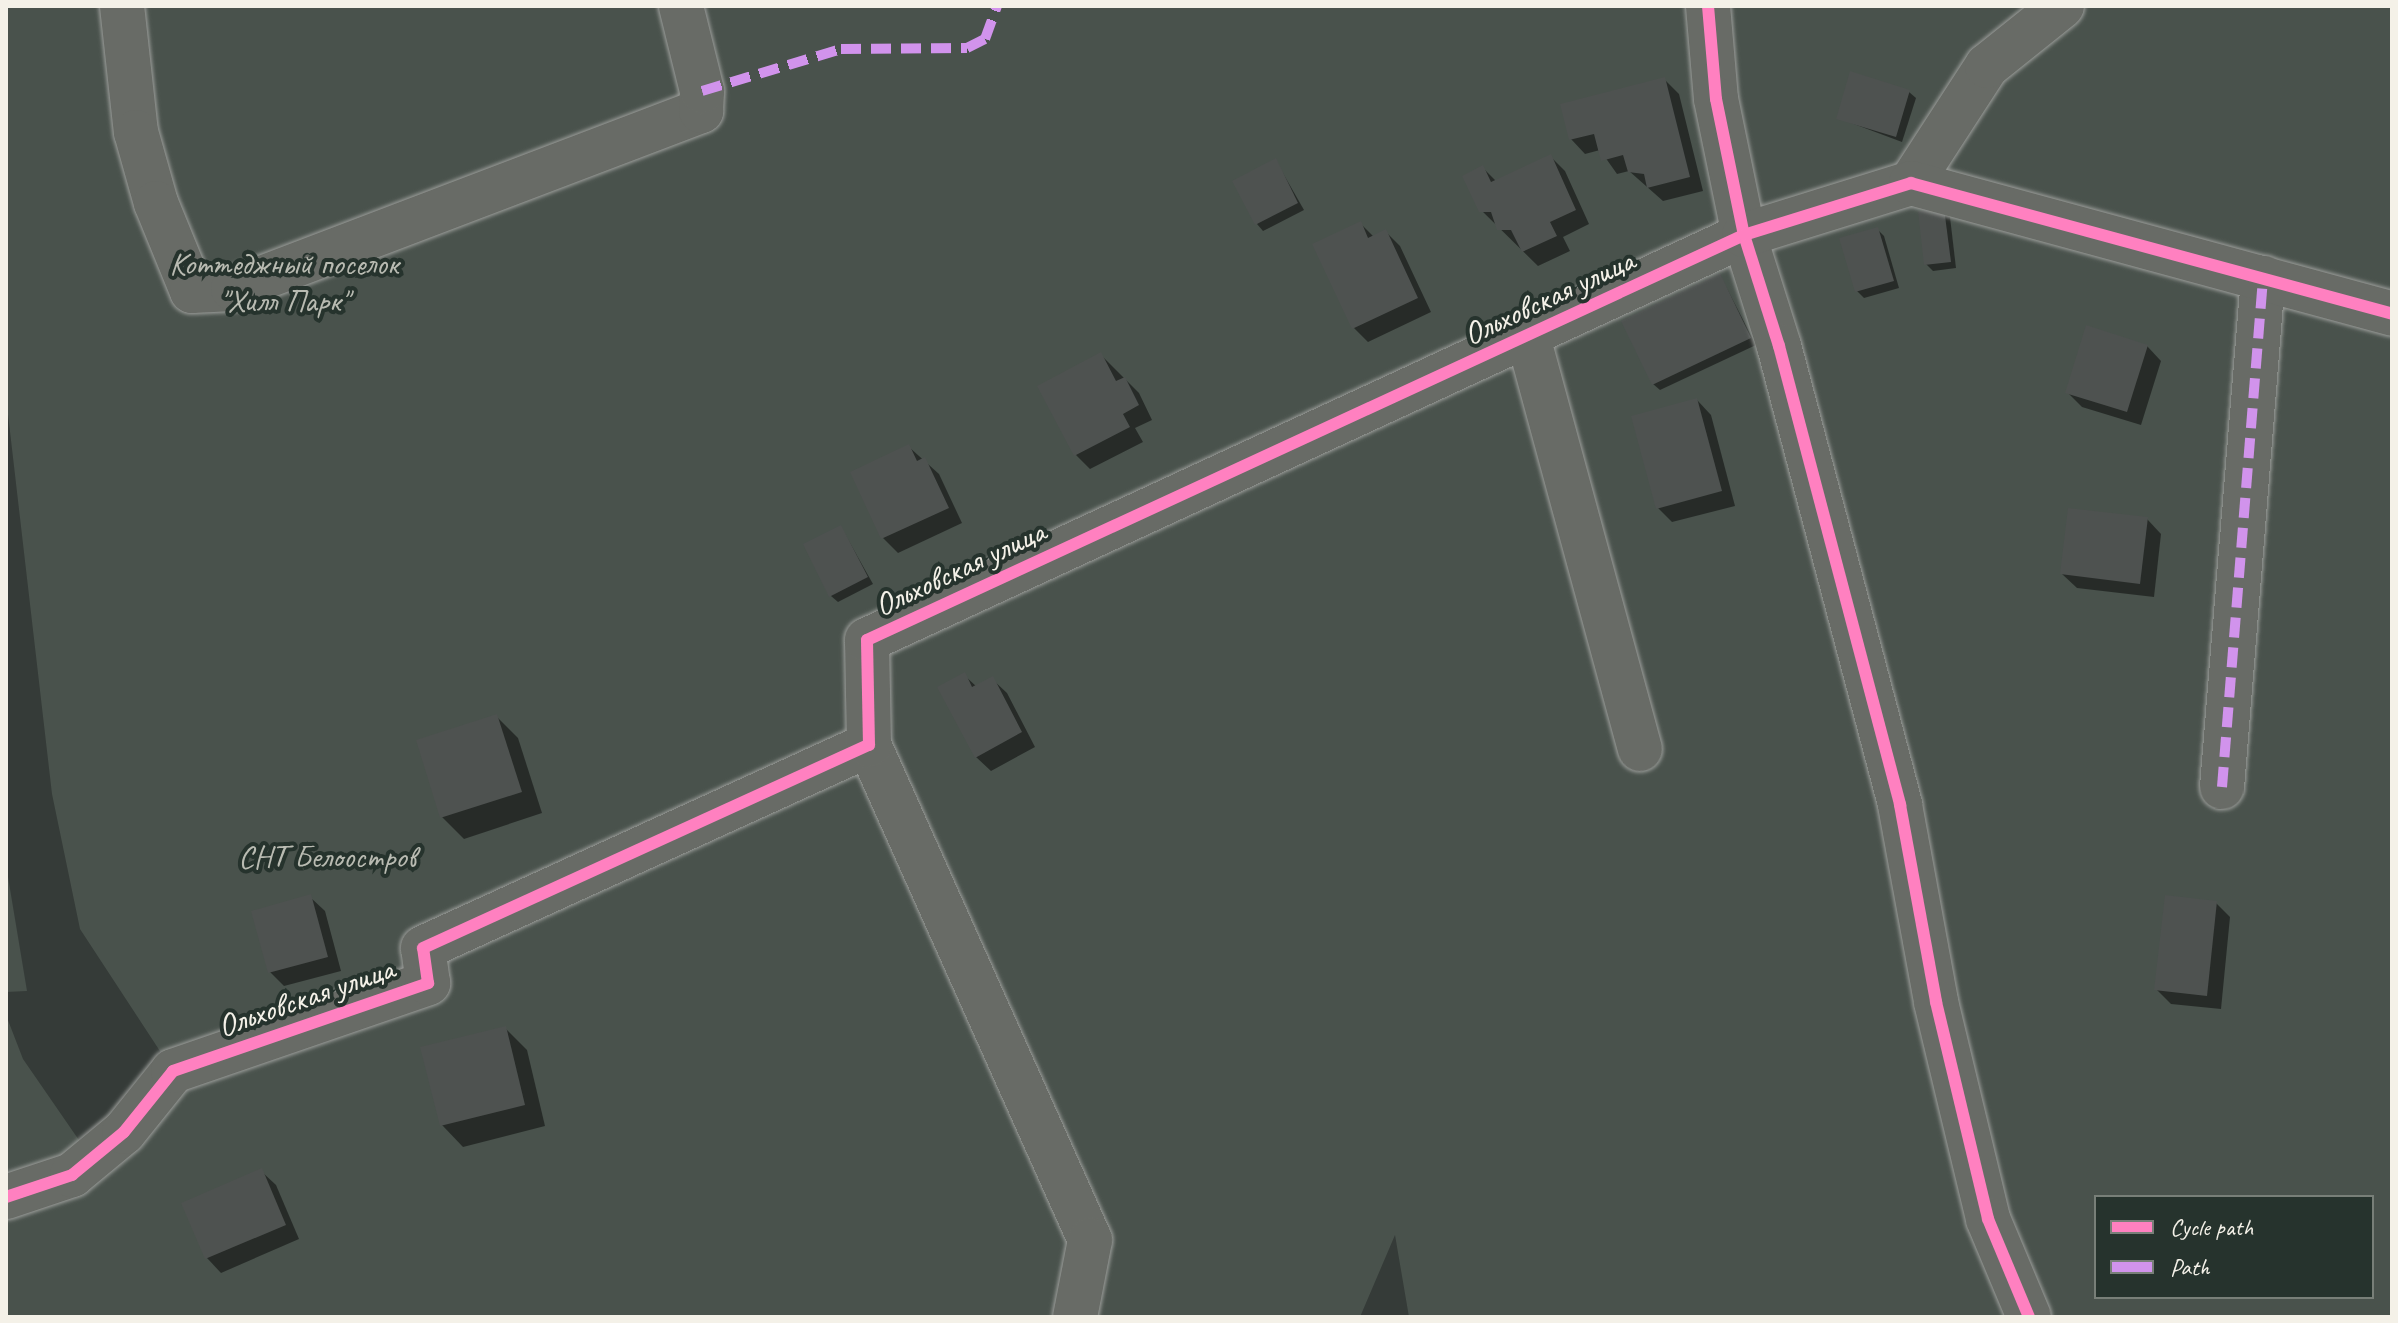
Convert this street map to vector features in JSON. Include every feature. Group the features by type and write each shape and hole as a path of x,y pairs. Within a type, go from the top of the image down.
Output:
{"street":[{"path":"122,6 136,132 156,203 192,291 233,289 701,111 702,91 681,6"},
{"path":"1708,6 1716,99 1744,235 1779,346 1900,805 1936,1002 1988,1219 2029,1317"},
{"path":"2062,6 1987,66 1911,183 2392,314"},
{"name":"Ольховская улица","path":"6,1197 72,1175 124,1132 173,1071 428,983 423,948 869,745 867,640 1744,235 1911,183"},
{"path":"2222,787 2263,278"},
{"path":"1528,337 1640,749"},
{"path":"869,745 1090,1240 1075,1317"}],"green space":[{"path":"6,6 2392,6 2392,1317 1409,1317 1395,1235 1360,1317 6,1317 6,1015 23,1059 92,1159 173,1071 80,929 52,794 6,397"},
{"path":"6,865 27,991 6,992"}],"building":[{"path":"1850,71 1910,90 1896,137 1836,119"},
{"path":"1665,77 1690,177 1647,188 1644,174 1628,172 1623,155 1601,161 1594,134 1569,140 1560,104"},
{"path":"1551,154 1576,210 1550,222 1557,236 1522,252 1511,230 1497,230 1491,212 1479,212 1462,176 1483,165 1491,182"},
{"path":"1276,158 1298,203 1255,225 1232,181"},
{"path":"1944,208 1951,262 1924,265 1918,211"},
{"path":"1361,221 1368,238 1386,229 1418,298 1352,329 1312,244"},
{"path":"1878,227 1894,281 1855,292 1839,238"},
{"path":"1720,273 1751,338 1652,385 1621,321"},
{"path":"2086,325 2148,345 2127,412 2065,393"},
{"path":"1101,352 1116,381 1125,377 1139,405 1123,414 1130,427 1074,456 1037,386"},
{"path":"1697,398 1722,491 1656,509 1631,416"},
{"path":"909,444 917,461 925,457 949,508 881,539 850,472"},
{"path":"2068,508 2148,517 2140,584 2060,574"},
{"path":"841,525 868,577 829,597 803,544"},
{"path":"965,672 972,687 993,676 1022,732 975,758 937,687"},
{"path":"497,714 522,792 440,818 416,740"},
{"path":"311,894 328,957 268,973 251,911"},
{"path":"2165,895 2217,901 2207,996 2154,990"},
{"path":"506,1026 525,1105 440,1126 420,1047"},
{"path":"262,1168 286,1225 205,1259 181,1203"}],"marked path":[{"path":"702,91 841,49 967,48 985,39 997,6"},
{"path":"2222,787 2263,278"}],"cycle path":[{"path":"1708,6 1716,99 1744,235 1779,346 1900,805 1936,1002 1988,1219 2029,1317"},
{"path":"6,1197 72,1175 124,1132 173,1071 428,983 423,948 869,745 867,640 1744,235 1911,183 2392,314"}],"park label":[{"name":"Коттеджный поселок \"Хилл Парк\"","path":"284,284"},
{"name":"СНТ Белоостров","path":"327,857"}]}
